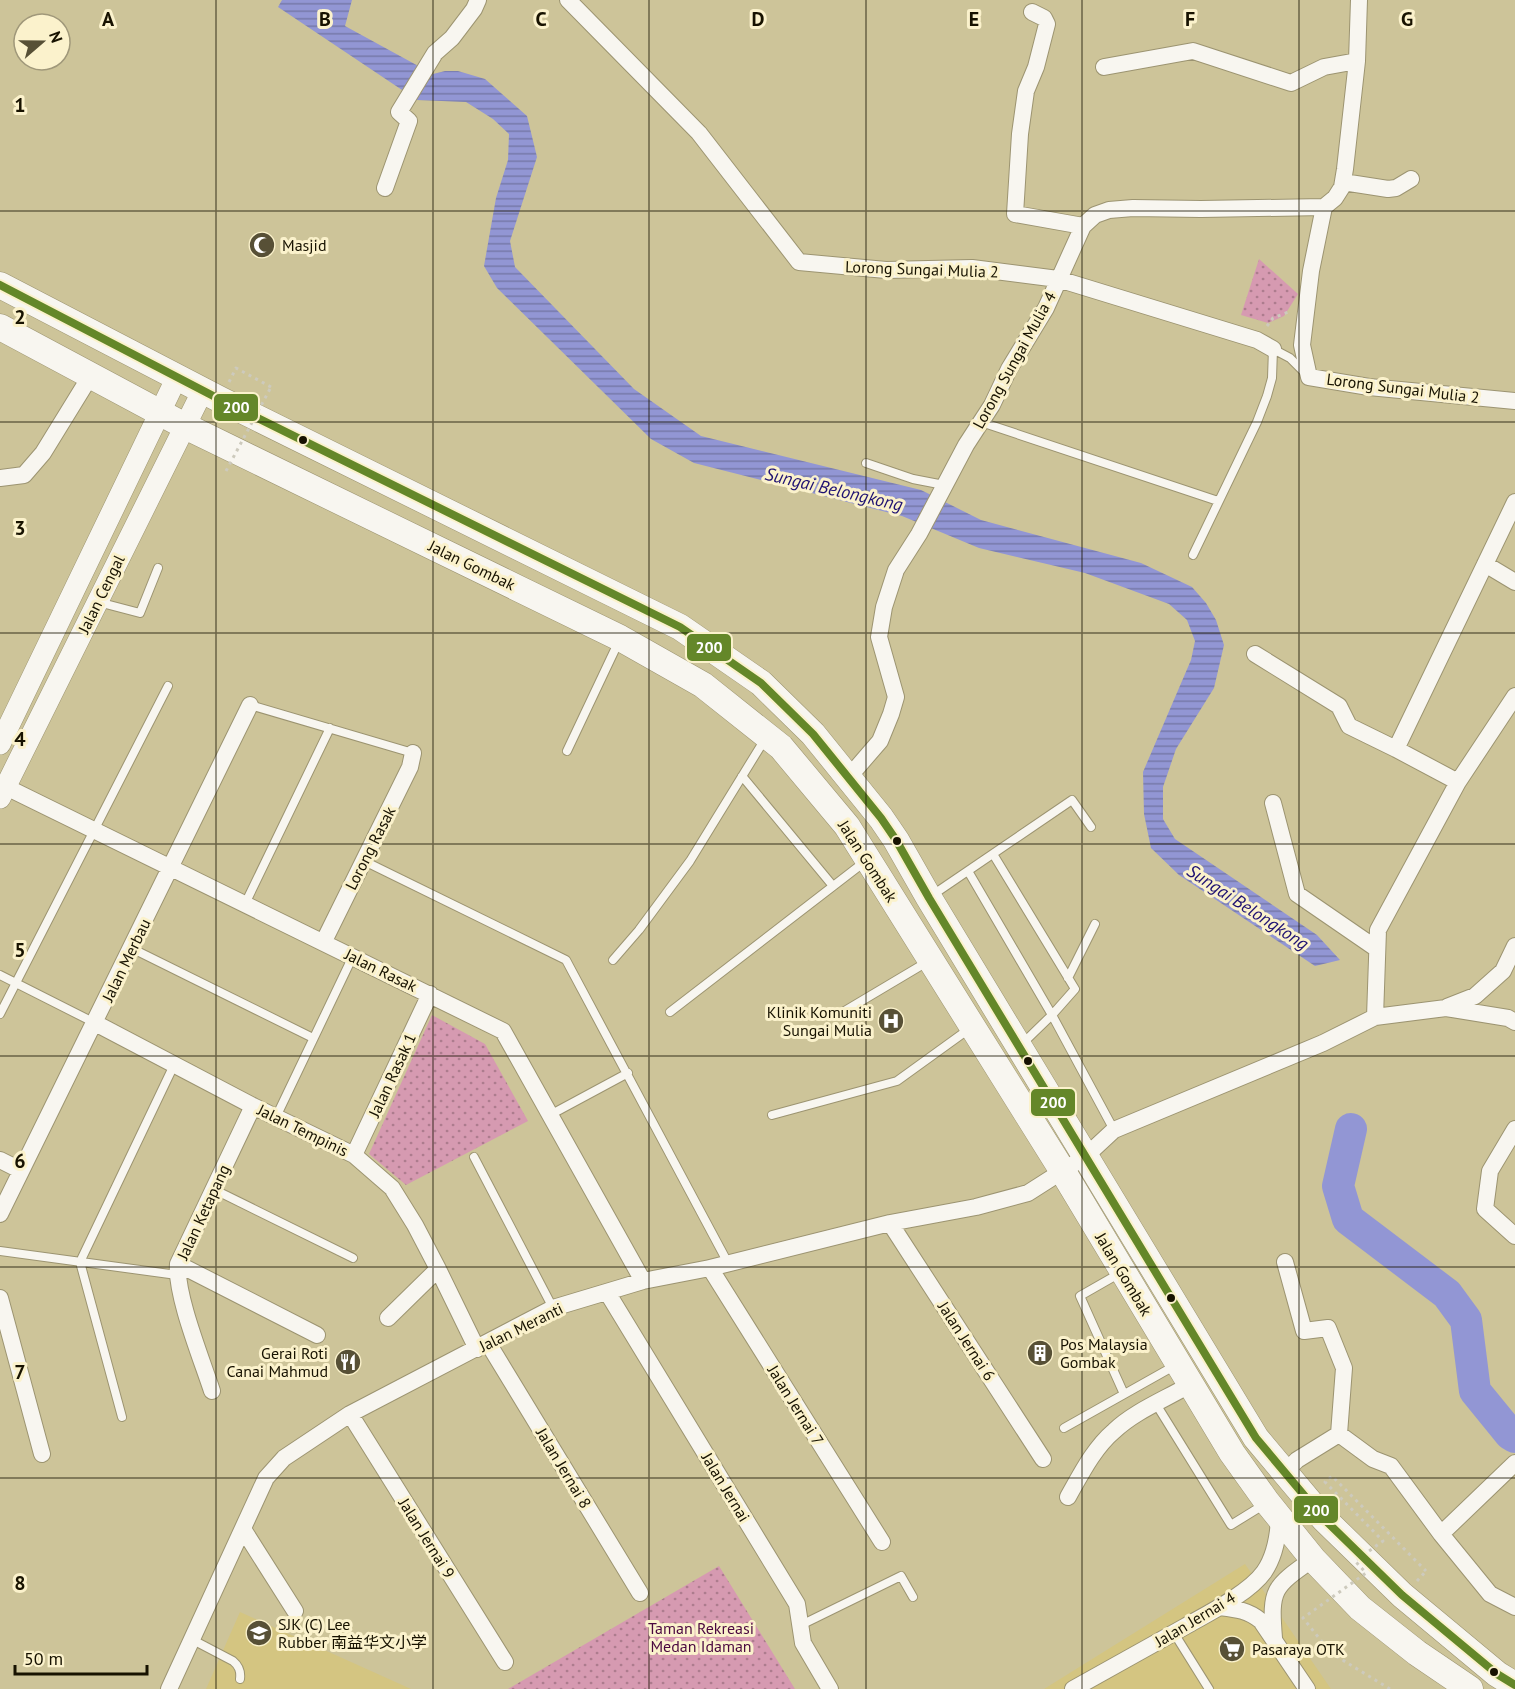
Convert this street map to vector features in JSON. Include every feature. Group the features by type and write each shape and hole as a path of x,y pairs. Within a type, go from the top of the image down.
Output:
{"main road":[{"name":"Jalan Gombak","path":"0,285 202,390 680,627 761,683 813,734 896,840 1256,1438 1324,1519 1402,1595 1497,1674 1515,1685"},
{"name":"Jalan Gombak","path":"0,327 185,426 620,638 703,685 781,747 847,826 1062,1170 1232,1454 1273,1511 1338,1587 1360,1608 1417,1653 1470,1689"},
{"path":"1256,1438 1262,1465 1299,1516 1316,1551 1313,1559"}],"street":[{"path":"385,188 409,121 399,112 435,53 452,38 477,0"},
{"name":"Lorong Sungai Mulia 2","path":"568,0 699,133 799,262 886,270 972,268 1058,279 1257,340 1273,349"},
{"path":"1309,377 1302,345 1306,304 1316,238 1324,207 1335,198 1343,182 1358,61 1359,0"},
{"path":"1032,12 1044,18 1047,24 1036,67 1026,91 1020,134 1015,214 1083,226 1095,215 1109,210 1133,208 1324,207"},
{"path":"1104,67 1193,51 1291,83 1324,67 1358,61"},
{"path":"1343,182 1389,189 1396,188 1412,179"},
{"name":"Lorong Sungai Mulia 4","path":"848,777 880,741 896,697 879,637 884,607 896,570 919,534 942,488 1046,308 1083,226"},
{"path":"0,478 24,475 42,453 91,375"},
{"name":"Jalan Cengal","path":"0,744 177,377"},
{"name":"Lorong Sungai Mulia 2","path":"1309,377 1369,387 1515,401"},
{"name":"Jalan Cengal","path":"2,790 202,390"},
{"path":"1396,749 1515,502"},
{"path":"1485,564 1515,582"},
{"path":"1255,654 1340,706 1349,726 1458,782"},
{"path":"1375,1017 1378,930 1458,782 1509,719 1515,696"},
{"name":"Jalan Merbau","path":"0,1214 250,705"},
{"name":"Lorong Rasak","path":"324,941 362,860 410,767 413,753"},
{"name":"Jalan Rasak","path":"2,790 95,831 324,941 503,1031 643,1281"},
{"path":"1272,803 1297,894 1377,949"},
{"path":"1114,1130 1323,1043 1375,1017 1446,1008 1475,996 1503,970 1515,946"},
{"name":"Jalan Rasak 1","path":"354,1155 430,994"},
{"path":"1446,1008 1508,1018 1515,1022"},
{"name":"Jalan Tempinis","path":"95,1023 253,1106 354,1155 392,1188 482,1346"},
{"name":"Jalan Ketapang","path":"212,1391 178,1270 213,1189 253,1106"},
{"path":"1515,1129 1490,1171 1485,1209 1515,1236"},
{"name":"Jalan Meranti","path":"169,1689 266,1478 284,1458 350,1414 553,1308 643,1281 710,1268 890,1223 976,1207 1028,1193 1086,1156 1114,1130"},
{"path":"0,1160 20,1170"},
{"name":"Jalan Jernai 6","path":"890,1223 1043,1459"},
{"path":"1285,1262 1304,1331 1328,1328 1344,1368 1340,1434"},
{"name":"Jalan Jernai 7","path":"710,1268 882,1542"},
{"path":"388,1318 438,1269"},
{"path":"178,1270 317,1335"},
{"name":"Jalan Jernai","path":"607,1292 797,1604 803,1643 830,1689"},
{"path":"0,1298 4,1332 42,1454"},
{"name":"Jalan Jernai 8","path":"482,1346 640,1593"},
{"path":"1068,1497 1093,1455 1114,1431 1156,1404 1185,1374"},
{"name":"Jalan Jernai 9","path":"350,1414 505,1662"},
{"path":"1285,1472 1297,1460 1340,1434"},
{"path":"1340,1434 1373,1460 1391,1466 1441,1534 1490,1594 1515,1607"},
{"path":"1441,1534 1515,1463"},
{"name":"Jalan Jernai 4","path":"1073,1689 1101,1682 1256,1581 1265,1571 1273,1556 1278,1537 1273,1511"},
{"path":"243,1529 295,1611"},
{"path":"1274,1638 1273,1597 1279,1585 1313,1559"},
{"path":"1219,1607 1240,1609 1251,1613 1261,1622 1307,1689"}],"lane":[{"path":"1193,555 1257,422 1272,378 1273,349"},
{"name":"Lorong Sungai Mulia 2","path":"1273,349 1290,358 1309,377"},
{"path":"981,422 1218,501"},
{"path":"866,463 942,488"},
{"path":"98,602 140,613 158,568"},
{"path":"567,751 620,638"},
{"path":"0,1014 168,686"},
{"path":"250,705 413,753"},
{"path":"244,904 330,728"},
{"path":"613,960 639,930 690,861 767,736"},
{"path":"742,776 833,886"},
{"path":"929,898 1072,800 1091,827"},
{"path":"993,854 1075,989 1020,1046"},
{"path":"362,860 566,960 728,1263"},
{"path":"670,1012 868,860"},
{"path":"968,871 1052,1015 1114,1130"},
{"path":"1068,978 1095,924"},
{"path":"131,948 313,1038"},
{"path":"276,1117 353,956"},
{"path":"843,1012 930,960"},
{"path":"0,975 95,1023"},
{"path":"772,1115 897,1081 972,1027"},
{"path":"122,1417 80,1262 174,1065"},
{"path":"550,1115 628,1073"},
{"path":"474,1157 553,1308"},
{"path":"213,1189 353,1257"},
{"path":"0,1251 80,1262 178,1270"},
{"path":"1122,1272 1080,1296 1124,1394"},
{"path":"1064,1428 1124,1394 1185,1374"},
{"path":"1156,1404 1231,1525 1273,1511"},
{"path":"801,1625 901,1576 913,1597"},
{"path":"1174,1633 1209,1689"},
{"path":"191,1639 233,1660 241,1673 240,1679"}],"path":[{"path":"1257,340 1273,318 1306,304"},
{"path":"226,471 271,387 236,368"},
{"path":"1390,1689 1331,1653 1304,1618 1366,1572 1355,1561 1383,1541 1325,1482 1332,1476 1426,1571"}],"shaded area":[{"path":"1245,1564 1331,1689 1044,1689"},
{"name":"SJK (C) Lee Rubber 南益华文小学","path":"240,1612 411,1689 206,1689"}],"green space":[{"path":"1259,259 1298,294 1284,316 1268,323 1241,315"},
{"path":"432,1015 485,1044 528,1121 406,1185 369,1154"},
{"name":"Taman Rekreasi Medan Idaman","path":"719,1566 795,1689 508,1689"}],"water":[{"path":"282,0 352,0 345,26 433,74 458,71 485,79 527,116 537,157 510,241 515,267 634,389 701,436 921,490 981,520 1141,563 1192,587 1206,603 1216,620 1224,645 1214,688 1176,749 1163,787 1163,819 1175,839 1317,935 1340,960 1315,966 1179,875 1151,848 1144,814 1143,772 1191,660 1195,641 1187,620 1169,604 1085,573 979,548 902,516 694,463 651,439 497,288 484,266 496,198 508,160 509,134 493,119 466,102 417,100 278,7"}],"waterway":[{"name":"Sungai Belongkong","path":"1351,1129 1338,1186 1348,1219 1447,1294 1466,1320 1475,1391 1510,1434 1515,1437"}],"transit line":[{"name":"200","path":"0,285 221,400 680,627 761,683 813,734 896,840 1256,1438 1324,1519 1402,1595 1497,1674 1515,1685"}],"place":[{"name":"Masjid","path":"262,245"},
{"name":"Klinik Komuniti Sungai Mulia","path":"891,1021"},
{"name":"Pos Malaysia Gombak","path":"1040,1353"},
{"name":"Gerai Roti Canai Mahmud","path":"348,1362"},
{"name":"SJK (C) Lee Rubber 南益华文小学","path":"259,1633"},
{"name":"Pasaraya OTK","path":"1232,1649"}]}
